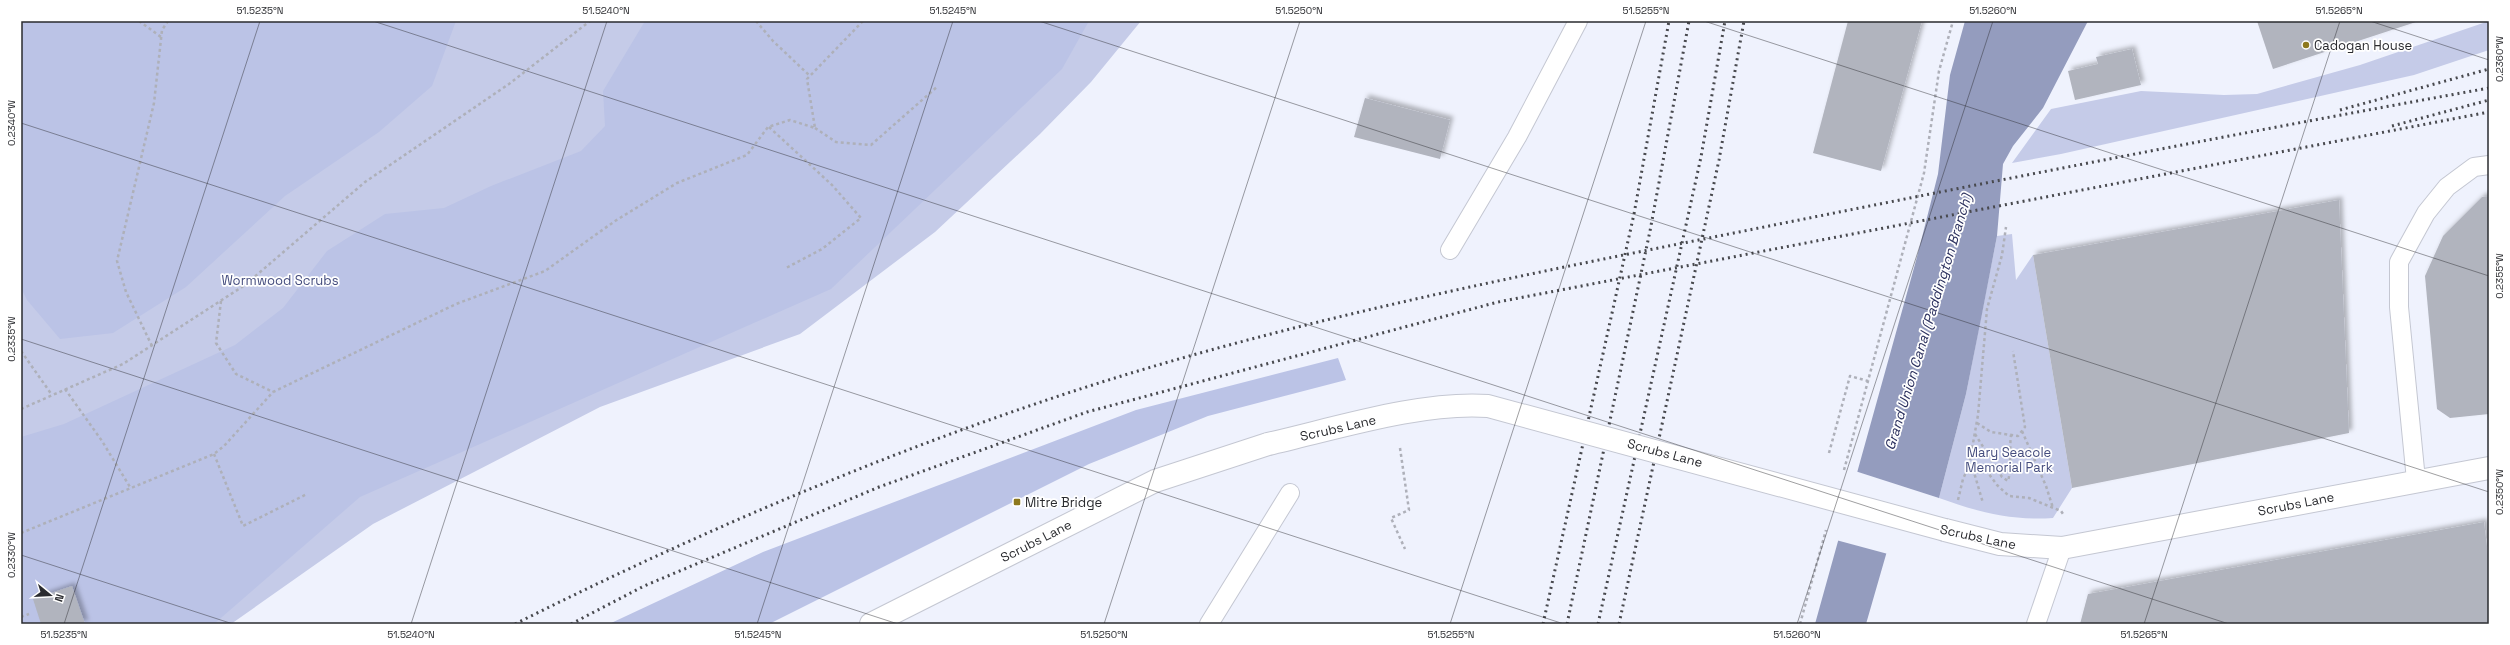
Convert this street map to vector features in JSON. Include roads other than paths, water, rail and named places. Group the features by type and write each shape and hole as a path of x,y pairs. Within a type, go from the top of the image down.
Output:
{"main road":[{"name":"Scrubs Lane","path":"871,624 1155,481 1268,444 1396,415 1462,404 1488,406 2000,544 2055,548 2416,480 2489,468"}],"lane":[{"path":"1450,250 1521,130 1578,21"},
{"path":"2416,480 2399,307 2399,262 2426,213 2447,187 2474,167 2489,165"},
{"path":"1209,624 1290,493"},
{"path":"2036,624 2055,548"}],"water":[{"name":"Grand Union Canal (Paddington Branch)","path":"1965,21 2088,21 2043,108 2013,146 2003,164 1997,236 1966,394 1939,498 1898,513 1866,624 1815,624 1917,257 1938,174 1950,75"}],"railway":[{"path":"1543,624 1634,214 1669,21"},
{"path":"1567,624 1650,231 1689,21"},
{"path":"1598,624 1701,157 1725,21"},
{"path":"1619,624 1719,160 1744,21"},
{"path":"2340,110 2489,69"},
{"path":"515,624 652,558 792,496 933,440 1077,390 1240,342 1406,301 1572,265 2114,158 2489,88"},
{"path":"2392,126 2489,100"},
{"path":"571,624 644,586 879,487 1087,412 1498,302 2489,112"}],"place":[{"name":"Cadogan House","path":"2306,45"},
{"name":"Mitre Bridge","path":"1017,502"}],"park label":[{"name":"Wormwood Scrubs","path":"280,280"},
{"name":"Mary Seacole Memorial Park","path":"2009,460"}]}
